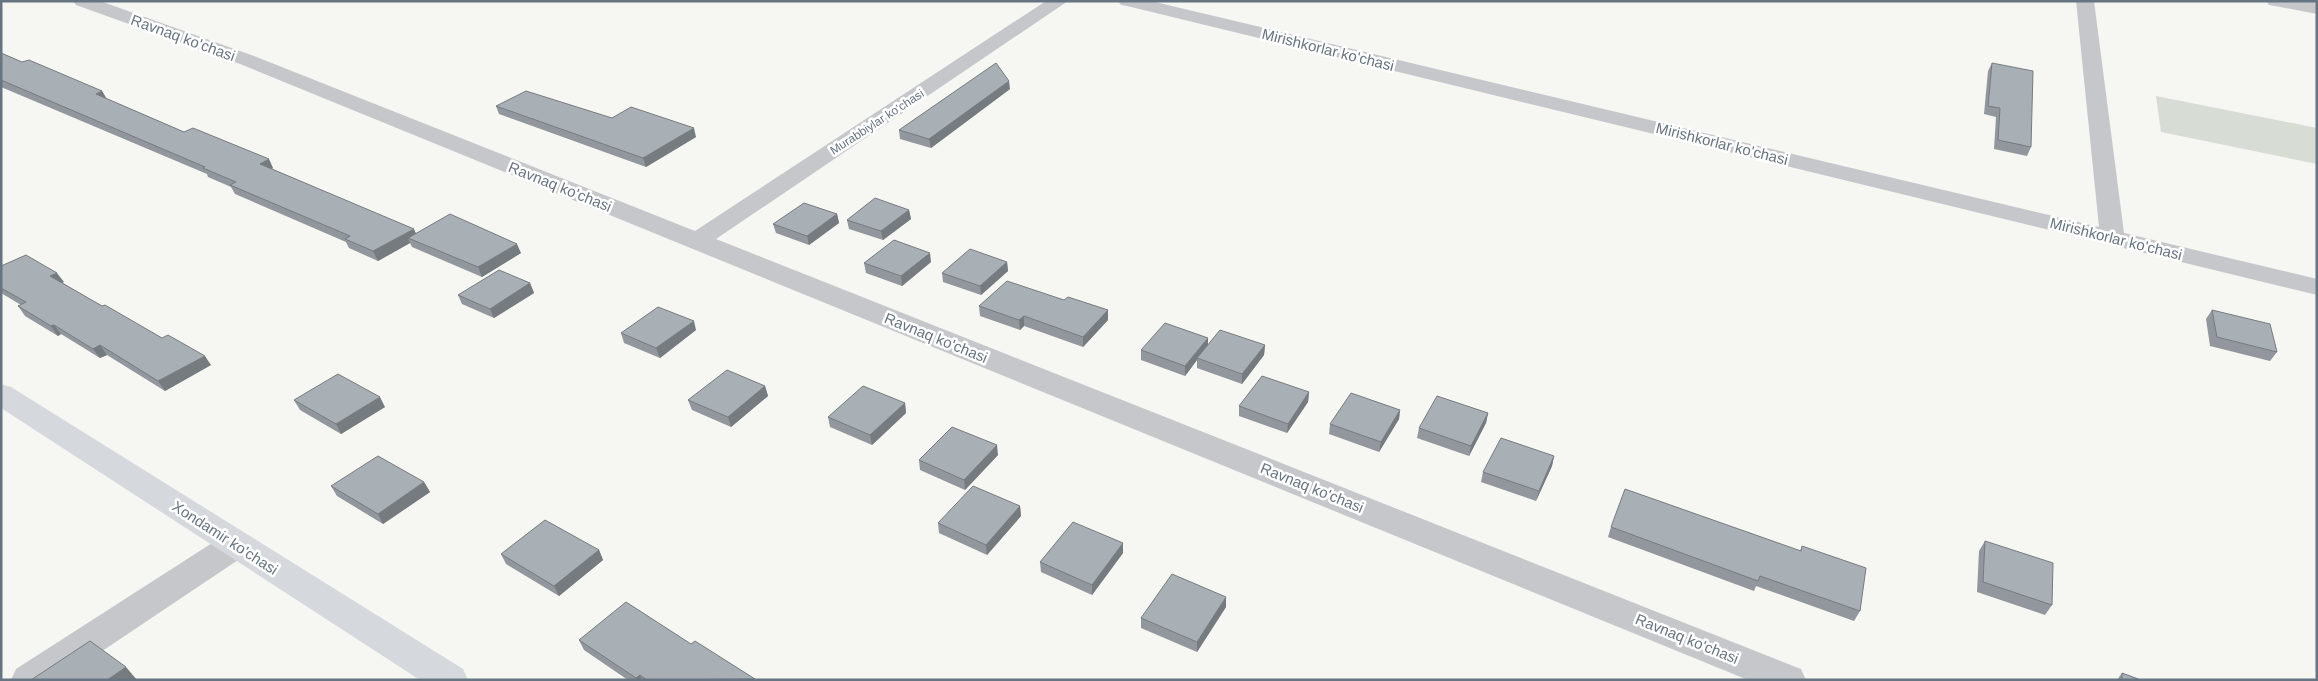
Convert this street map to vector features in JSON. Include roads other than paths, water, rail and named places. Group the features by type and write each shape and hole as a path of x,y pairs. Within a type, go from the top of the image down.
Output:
{"main road":[{"name":"Xondamir ko'chasi","path":"1,394 450,680"}],"street":[{"name":"Ravnaq ko'chasi","path":"82,1 247,60 695,242 1788,680"},
{"name":"Murabbiylar ko'chasi","path":"695,242 1059,1"},
{"name":"Mirishkorlar ko'chasi","path":"1128,1 2317,287"},
{"path":"2085,1 2112,238"},
{"path":"2275,1 2317,8"},
{"path":"29,680 235,544"}]}
